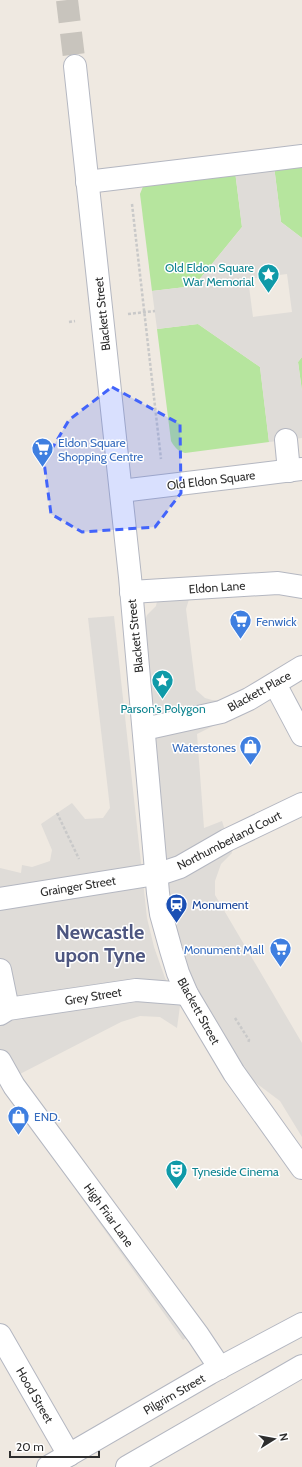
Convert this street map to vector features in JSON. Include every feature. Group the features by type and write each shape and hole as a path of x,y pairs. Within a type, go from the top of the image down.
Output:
{"street":[{"name":"Blackett Street","path":"75,66 121,491 158,893 166,931 178,973 187,994 234,1073 302,1168"},
{"path":"87,182 252,165 302,156"},
{"path":"286,440 296,470"},
{"name":"Old Eldon Square","path":"121,491 296,470"},
{"name":"Eldon Lane","path":"131,592 278,583 302,587"},
{"name":"Blackett Place","path":"144,729 221,712 249,699 302,667"},
{"path":"274,684 302,735"},
{"name":"Northumberland Court","path":"156,874 180,867 227,840 302,804"},
{"name":"Grainger Street","path":"0,899 91,883 156,874"},
{"path":"0,970 4,1011"},
{"name":"Grey Street","path":"4,1011 136,990 187,994"},
{"name":"High Friar Lane","path":"0,1061 14,1086 198,1335 220,1368"},
{"name":"Pilgrim Street","path":"48,1467 220,1368 302,1324"},
{"name":"Hood Street","path":"0,1335 69,1455"},
{"path":"127,1467 302,1366"}],"path":[{"path":"129,178 164,485"},
{"path":"56,813 91,883"},
{"path":"233,1015 249,1040"}],"highlighted area":[{"path":"112,387 180,424 181,493 155,527 82,532 51,514 44,462 69,420"}],"green space":[{"path":"302,162 302,238 281,222 274,166"},
{"path":"235,171 242,227 194,286 152,291 140,194 144,184"},
{"path":"198,324 260,367 269,442 185,453 175,447 172,443 157,329"},
{"path":"302,357 302,391 298,362"}],"shaded area":[{"path":"274,166 281,222 302,238 302,357 298,362 302,391 302,438 269,442 260,367 198,324 157,329 152,291 194,286 242,227 235,171","holes":["287,274 292,312 253,317 248,279"]},
{"path":"190,596 186,609 196,690 205,698 221,700 221,722 197,734 204,828 222,821 232,853 221,864 215,881 215,895 302,1043 302,1137 280,1101 252,1080 229,1053 192,989 170,925 162,808 152,728 144,623 147,615 156,606 157,601"},
{"path":"114,616 147,918 154,947 165,978 180,1006 177,1028 160,1017 140,1016 121,1022 20,1074 202,1327 183,1340 0,1085 0,868 21,873 22,865 32,867 50,861 52,850 41,824 72,803 85,819 103,818 110,808 88,618"}],"tunnel":[{"path":"67,0 75,66"}],"place":[{"name":"Old Eldon Square War Memorial","path":"269,294"},
{"name":"Eldon Square Shopping Centre","path":"43,468"},
{"name":"Fenwick","path":"240,640"},
{"name":"Parson's Polygon","path":"163,700"},
{"name":"Waterstones","path":"251,766"},
{"name":"Monument","path":"177,924"},
{"name":"Monument Mall","path":"280,968"},
{"name":"END.","path":"19,1136"},
{"name":"Tyneside Cinema","path":"176,1190"}],"district":[{"name":"Newcastle upon Tyne","path":"100,944"}]}
